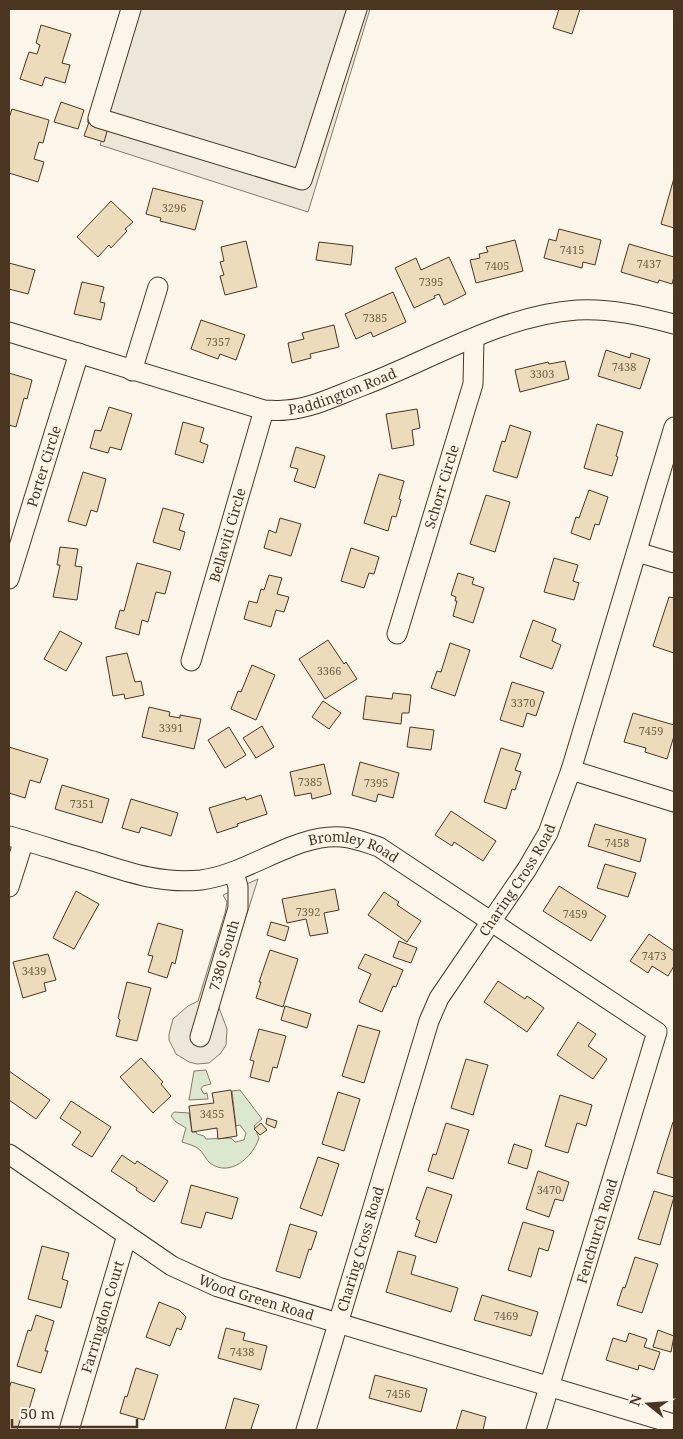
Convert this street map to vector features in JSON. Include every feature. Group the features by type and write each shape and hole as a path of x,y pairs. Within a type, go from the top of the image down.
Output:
{"street":[{"path":"131,9 98,118 302,180 357,9"},
{"path":"132,371 158,287"},
{"name":"Paddington Road","path":"9,332 264,410 287,410 310,406 378,381 506,326 543,315 577,310 610,311 643,316 674,324"},
{"name":"Schorr Circle","path":"398,634 473,384 474,339"},
{"name":"Porter Circle","path":"9,579 79,353"},
{"name":"Bellaviti Circle","path":"190,661 264,410"},
{"name":"Charing Cross Road","path":"306,1430 430,1021 439,998 528,870 548,833 571,770 674,427"},
{"path":"637,552 674,563"},
{"path":"571,770 674,802"},
{"name":"Bromley Road","path":"16,838 147,878 175,881 202,880 234,872 296,845 327,837 359,840 379,847 657,1032"},
{"path":"9,887 16,838"},
{"name":"7380 South","path":"200,1037 238,908 238,887 234,872"},
{"name":"Fenchurch Road","path":"536,1430 657,1032"},
{"name":"Wood Green Road","path":"9,1154 172,1266 218,1287 674,1424"},
{"name":"Farringdon Court","path":"70,1430 127,1234"}],"green space":[{"path":"206,1070 211,1084 203,1086 201,1089 204,1094 207,1093 208,1099 189,1100 194,1071"},
{"path":"240,1090 262,1119 254,1126 259,1138 252,1152 240,1163 233,1167 218,1167 209,1162 198,1149 182,1142 186,1128 176,1122 171,1116 174,1112 189,1113 192,1132 204,1136 206,1139 231,1138 235,1142 244,1140 246,1133 240,1125 236,1126 232,1091"}],"shaded area":[{"path":"121,9 370,9 308,212 100,145 106,128 87,122"},
{"path":"258,879 218,1005 227,1029 226,1045 220,1054 209,1063 197,1064 189,1062 176,1054 169,1040 173,1019 188,1006 198,1001 225,913 227,902 223,895"}],"building":[{"path":"559,9 580,9 572,34 553,28"},
{"path":"41,25 71,34 62,63 70,65 65,83 45,77 42,86 20,79 29,52 37,54 40,45 36,43"},
{"path":"61,102 84,110 78,129 54,122"},
{"path":"12,109 49,120 43,143 39,142 34,159 44,162 38,182 9,173 9,118"},
{"path":"89,122 108,128 104,142 84,136"},
{"path":"674,178 674,228 661,224"},
{"path":"153,188 203,201 195,230 160,221 161,218 146,214"},
{"path":"111,201 133,222 125,229 127,231 111,248 109,245 98,257 77,237"},
{"path":"559,229 601,240 595,265 583,262 582,268 544,258 549,239 556,241"},
{"path":"515,240 523,271 476,283 470,260 480,258 479,254 488,252 486,247"},
{"path":"246,241 257,287 225,295 220,276 224,275 220,262 224,261 221,247"},
{"path":"319,242 353,246 351,265 316,260"},
{"path":"629,244 674,257 672,284 659,280 658,283 621,272"},
{"path":"449,257 466,294 444,305 439,294 434,296 435,298 414,308 395,268 416,258 421,270"},
{"path":"9,263 35,270 28,294 9,289"},
{"path":"82,282 104,287 100,302 105,303 101,320 74,314"},
{"path":"393,292 406,322 373,337 371,332 356,339 345,314"},
{"path":"201,320 245,335 236,360 220,354 218,359 191,349"},
{"path":"334,325 339,347 310,354 311,358 292,363 288,343 304,339 302,333"},
{"path":"606,350 630,358 631,353 650,359 640,389 598,376"},
{"path":"565,361 569,379 520,392 515,370 548,362 549,364"},
{"path":"9,373 32,380 27,399 24,398 16,427 9,425"},
{"path":"109,407 132,414 121,450 110,447 108,453 90,448 95,430 101,431"},
{"path":"417,409 420,428 412,430 414,445 392,449 386,414"},
{"path":"183,422 204,428 200,442 208,445 203,463 175,454"},
{"path":"597,424 623,432 612,476 584,468"},
{"path":"510,425 531,432 517,478 493,471 502,441 505,442"},
{"path":"296,447 325,456 315,488 294,481 298,469 290,467"},
{"path":"83,472 106,479 97,512 91,510 86,526 68,521"},
{"path":"379,474 404,481 396,517 392,516 388,531 364,523"},
{"path":"589,490 608,497 599,525 595,524 590,540 571,533 576,517 579,518"},
{"path":"486,495 510,502 495,552 470,544"},
{"path":"163,508 184,514 179,530 185,532 180,550 153,542"},
{"path":"280,518 301,524 291,556 264,548 269,530 276,533"},
{"path":"60,547 78,549 75,566 82,567 77,600 53,597 60,565 57,565"},
{"path":"351,548 379,557 374,574 369,573 364,588 341,581"},
{"path":"554,558 578,565 573,581 579,583 574,600 544,592"},
{"path":"137,563 171,572 165,594 156,592 148,622 142,620 139,635 115,628 120,610 124,611"},
{"path":"458,573 474,578 472,584 484,588 473,623 453,616 457,601 455,601 456,597 451,595"},
{"path":"269,575 282,578 277,594 289,597 284,612 276,610 271,627 244,619 249,601 257,603 261,589 264,590"},
{"path":"669,597 674,598 674,653 653,646"},
{"path":"533,620 556,629 552,641 561,645 552,669 520,657"},
{"path":"60,631 82,643 66,671 44,659"},
{"path":"328,640 357,679 325,699 299,659"},
{"path":"450,643 470,650 455,696 431,688 437,671 441,672"},
{"path":"127,653 135,682 141,681 144,695 125,699 124,694 113,696 106,657"},
{"path":"252,665 275,675 256,720 231,709 238,691 241,692"},
{"path":"512,682 544,692 536,716 527,713 523,727 500,720"},
{"path":"393,693 411,695 409,713 402,713 401,724 363,719 366,696 392,699"},
{"path":"323,701 341,713 329,729 312,717"},
{"path":"149,707 170,712 169,716 180,718 180,715 201,719 194,749 142,737"},
{"path":"633,713 674,725 674,736 667,759 645,752 646,748 624,742"},
{"path":"262,726 274,747 256,758 243,738"},
{"path":"229,727 246,755 225,768 208,740"},
{"path":"410,727 434,730 431,750 407,747"},
{"path":"9,747 48,759 40,783 30,780 25,798 9,793"},
{"path":"501,748 521,754 515,770 521,772 515,790 512,789 506,809 484,802"},
{"path":"360,762 399,773 393,798 378,794 376,802 352,795"},
{"path":"324,764 331,794 312,799 311,793 295,796 290,772"},
{"path":"62,785 109,799 102,823 55,809"},
{"path":"261,795 267,814 217,833 209,808 245,797 246,800"},
{"path":"131,799 178,813 171,836 141,827 139,833 122,828"},
{"path":"451,811 496,841 483,861 454,842 452,846 435,835"},
{"path":"595,824 646,839 640,862 588,846"},
{"path":"605,864 636,873 628,897 597,888"},
{"path":"559,886 606,916 591,941 543,911"},
{"path":"335,889 339,910 324,913 328,933 310,936 306,919 287,923 282,899"},
{"path":"76,891 99,904 74,949 53,938"},
{"path":"384,892 399,902 397,905 421,921 407,942 368,915"},
{"path":"271,922 289,927 285,941 267,935"},
{"path":"158,923 183,930 175,964 172,962 167,978 148,972 153,956 148,955"},
{"path":"649,934 674,951 674,966 668,976 652,966 648,973 630,961"},
{"path":"399,941 417,948 411,963 393,957"},
{"path":"270,950 298,959 283,1007 256,998 261,982 259,982"},
{"path":"48,954 56,980 44,983 46,991 23,998 13,962"},
{"path":"365,954 403,970 396,987 393,986 382,1012 359,1002 371,974 358,968"},
{"path":"498,981 525,999 527,996 544,1008 527,1032 484,1002"},
{"path":"127,982 151,988 137,1041 116,1036 120,1020 118,1018"},
{"path":"285,1006 311,1014 307,1028 281,1020"},
{"path":"578,1022 596,1034 588,1046 607,1059 593,1079 557,1055"},
{"path":"358,1025 380,1031 364,1083 342,1076"},
{"path":"259,1029 286,1036 277,1068 273,1067 269,1082 250,1077 254,1061 250,1060"},
{"path":"141,1058 163,1082 161,1084 171,1096 153,1113 120,1077"},
{"path":"466,1059 488,1065 473,1115 451,1108"},
{"path":"9,1071 50,1100 36,1119 9,1100"},
{"path":"231,1090 237,1136 218,1139 217,1128 192,1132 189,1106 214,1103 212,1093"},
{"path":"338,1092 360,1099 344,1151 322,1144"},
{"path":"560,1095 592,1105 586,1126 577,1123 568,1153 545,1146"},
{"path":"71,1101 111,1127 92,1157 72,1145 81,1132 60,1118"},
{"path":"267,1118 277,1121 275,1128 266,1124"},
{"path":"674,1122 674,1178 657,1173"},
{"path":"261,1123 267,1130 260,1135 254,1129"},
{"path":"446,1123 469,1130 453,1179 428,1171 433,1154 436,1155"},
{"path":"514,1144 532,1150 527,1169 508,1163"},
{"path":"122,1155 135,1164 137,1161 168,1181 154,1202 111,1171"},
{"path":"318,1157 339,1164 322,1216 300,1208"},
{"path":"538,1171 569,1182 563,1201 555,1199 549,1217 526,1209"},
{"path":"191,1185 238,1198 232,1219 206,1212 201,1228 181,1223"},
{"path":"427,1187 452,1195 436,1243 415,1236 420,1221 416,1219"},
{"path":"654,1191 674,1197 660,1245 638,1239"},
{"path":"523,1222 554,1231 548,1251 539,1248 531,1277 508,1270"},
{"path":"290,1224 317,1232 311,1250 309,1249 300,1278 276,1271"},
{"path":"42,1246 69,1253 62,1279 68,1281 61,1308 28,1299"},
{"path":"398,1251 416,1256 411,1274 458,1288 451,1312 386,1292"},
{"path":"635,1257 658,1264 642,1313 617,1305 623,1287 625,1288"},
{"path":"482,1295 538,1312 531,1336 474,1320"},
{"path":"159,1302 179,1310 186,1317 181,1330 177,1328 170,1346 146,1337"},
{"path":"36,1315 54,1321 41,1373 17,1366 28,1330 31,1331"},
{"path":"226,1328 245,1333 243,1340 267,1346 261,1370 218,1358"},
{"path":"658,1330 674,1336 671,1352 653,1347"},
{"path":"629,1333 647,1339 644,1347 660,1352 654,1370 639,1365 638,1370 606,1360 613,1338 626,1342"},
{"path":"136,1368 158,1375 144,1420 120,1413"},
{"path":"375,1375 427,1389 421,1412 369,1398"},
{"path":"11,1382 35,1389 27,1416 22,1414 17,1430 9,1430 9,1389"},
{"path":"234,1398 259,1405 251,1429 254,1430 225,1430"},
{"path":"462,1410 486,1417 483,1430 456,1430"}]}
